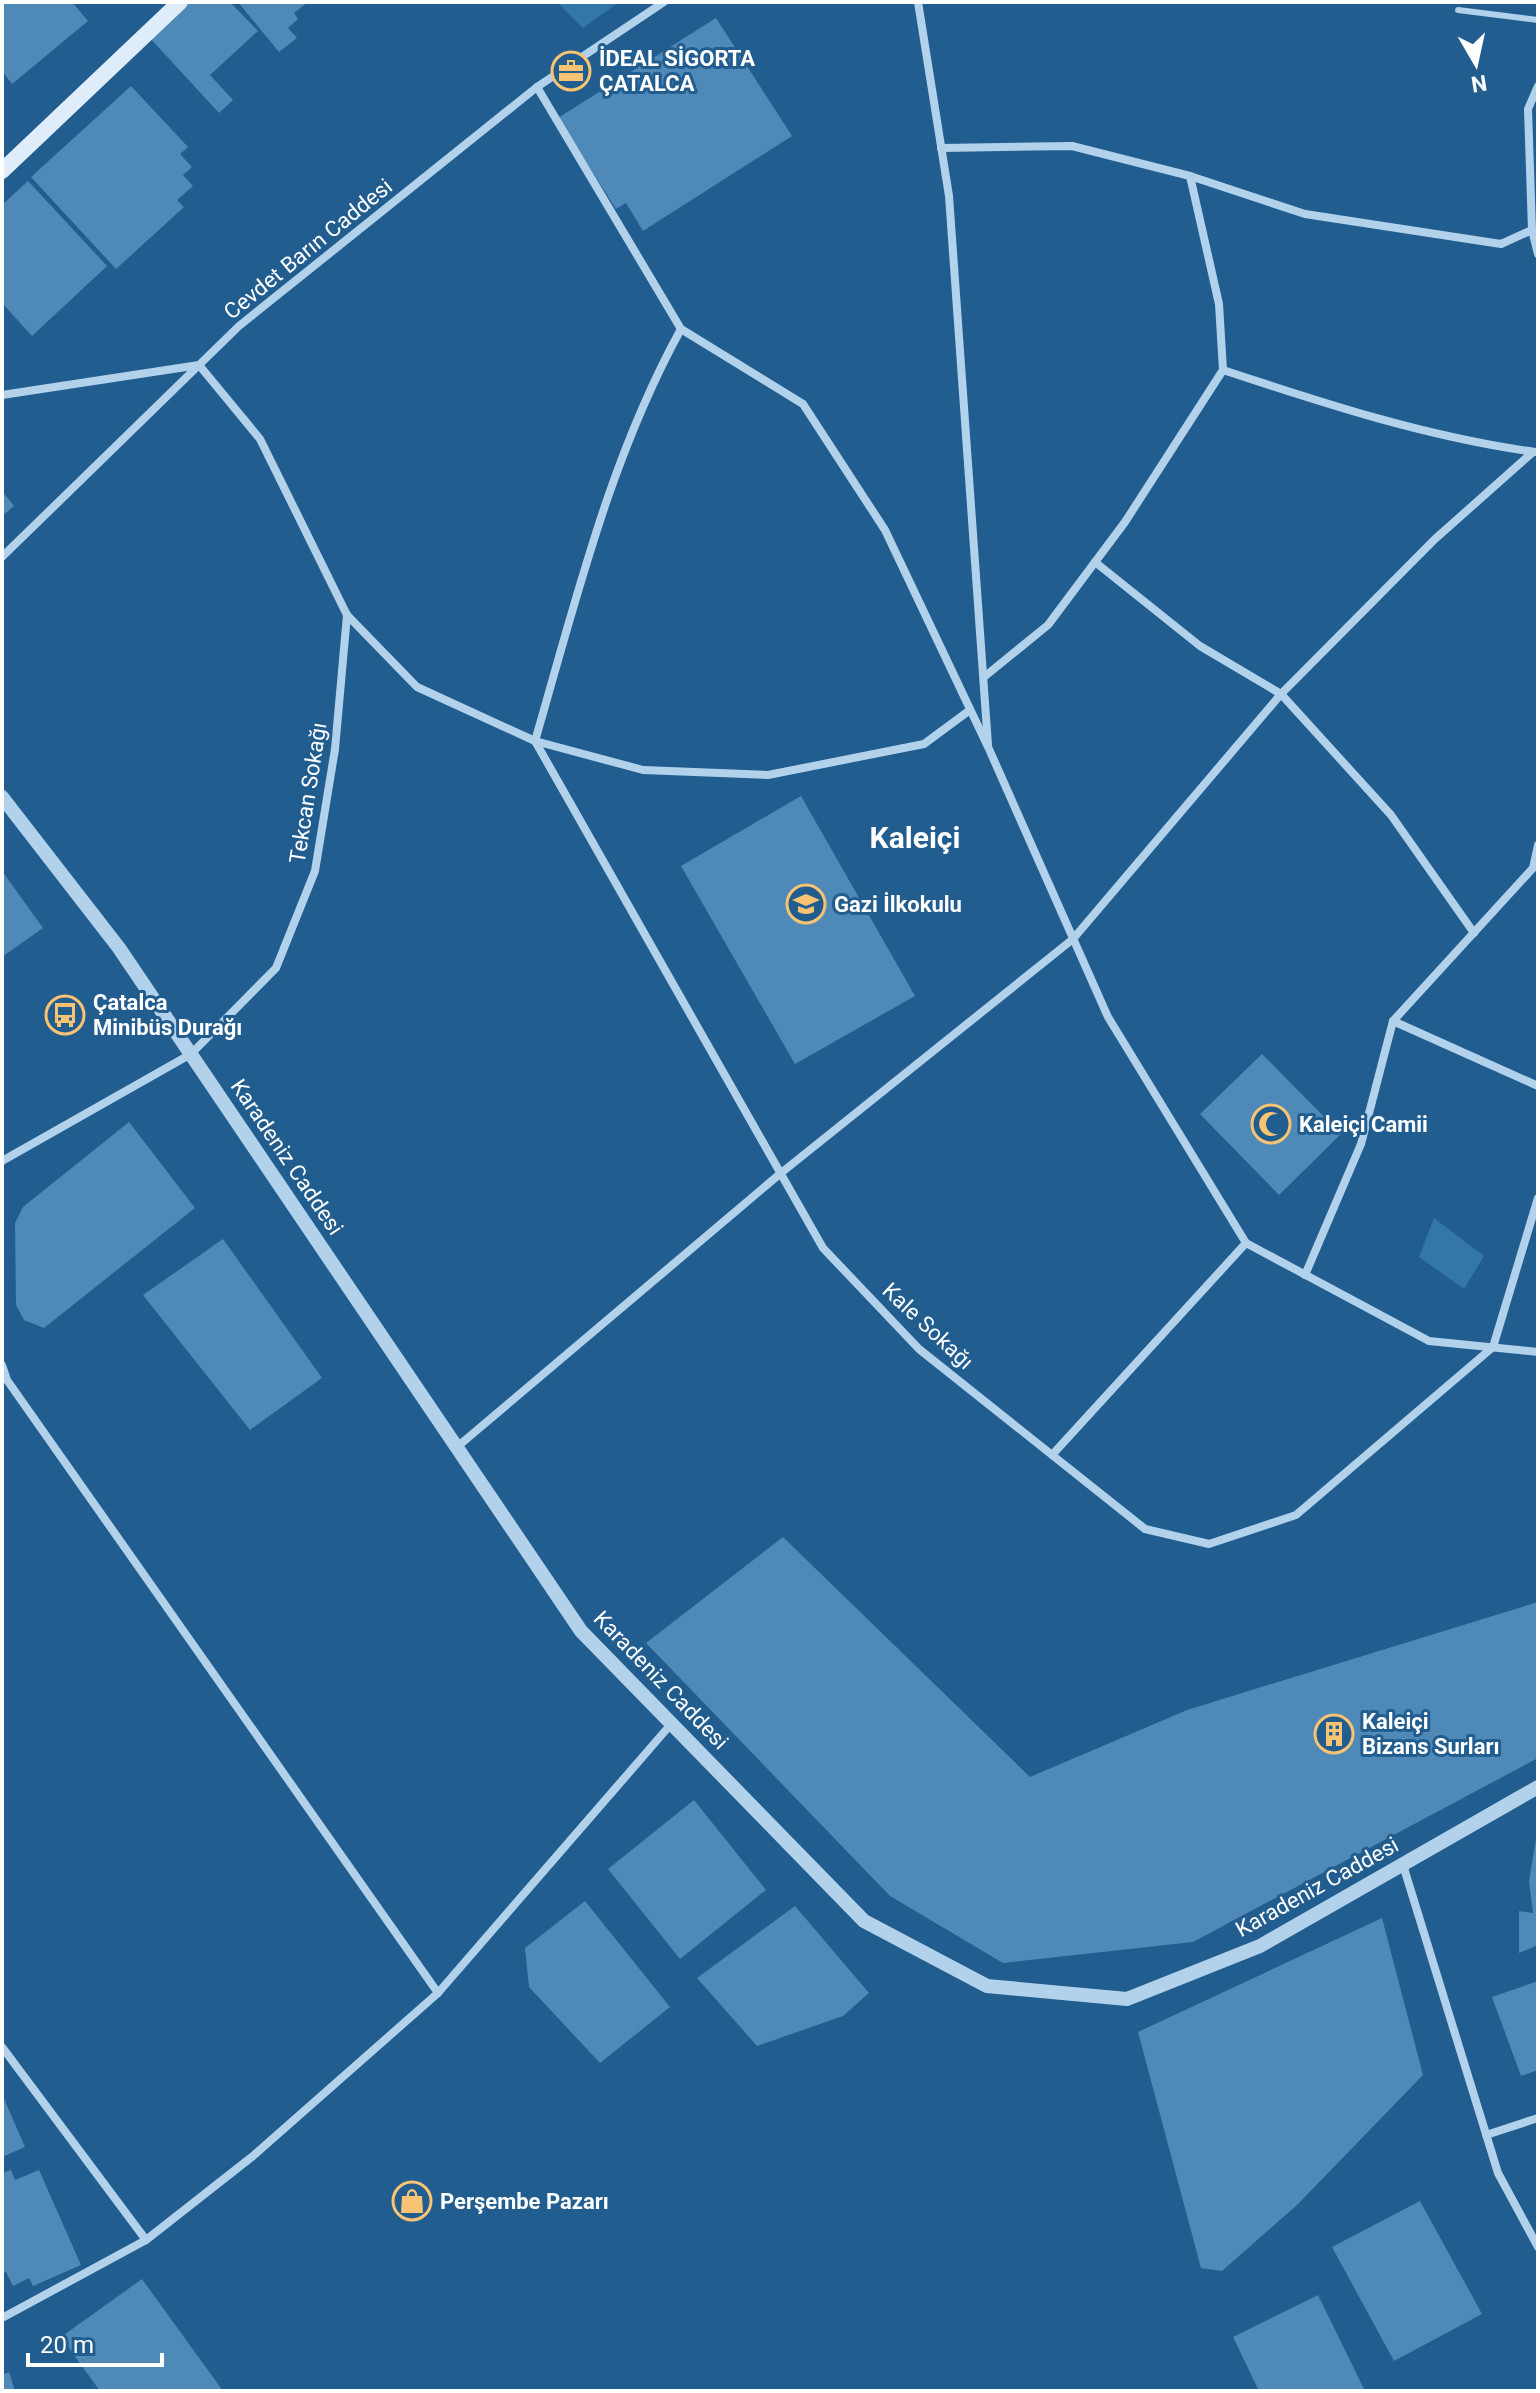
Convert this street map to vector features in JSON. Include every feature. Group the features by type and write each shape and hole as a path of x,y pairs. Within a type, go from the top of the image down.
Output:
{"main road":[{"path":"2,171 180,2"}],"street":[{"name":"Cevdet Barın Caddesi","path":"2,557 239,326 537,87 664,2"},
{"path":"918,2 949,196 989,749"},
{"path":"1538,86 1528,109 1532,230 1538,254"},
{"path":"537,87 681,329 803,404 885,530 989,749 1108,1017 1246,1243 1429,1341 1538,1352"},
{"path":"941,148 1072,146 1190,176 1320,217 1501,244 1532,230"},
{"path":"984,677 1048,625 1095,562 1223,370 1219,304 1190,176"},
{"path":"535,741 609,485 656,375 681,329"},
{"path":"2,395 199,365 260,439 347,615 417,687 535,741 643,770 768,775 924,744 970,710"},
{"path":"1223,370 1358,415 1481,444 1536,452"},
{"path":"457,1447 781,1173 1073,939 1281,694 1435,539 1536,452"},
{"path":"1095,562 1200,646 1281,694 1391,815 1474,933"},
{"name":"Tekcan Sokağı","path":"2,1161 191,1054 276,968 315,871 335,749 347,615"},
{"name":"Kale Sokağı","path":"535,741 823,1248 919,1349 1145,1529 1209,1544 1296,1515 1493,1347"},
{"name":"Karadeniz Caddesi","path":"2,797 119,948 581,1631 864,1921 987,1986 1127,1999 1260,1946 1538,1787"},
{"path":"1305,1275 1361,1144 1393,1021 1536,869 1538,845"},
{"path":"1393,1021 1538,1086"},
{"path":"1493,1347 1538,1198"},
{"path":"1052,1455 1246,1243"},
{"path":"2,1365 7,1380 438,1993"},
{"path":"2,2318 146,2240 253,2156 438,1993 672,1723"},
{"path":"1403,1865 1498,2173 1538,2247"},
{"path":"2,2047 146,2240"},
{"path":"1486,2135 1538,2118"}],"lane":[{"path":"1458,10 1538,20"}],"shaded area":[{"path":"557,2 619,2 583,28"},
{"path":"1434,1218 1484,1256 1464,1289 1419,1257"}],"building":[{"path":"2,2 72,2 88,21 12,84 2,71"},
{"path":"187,2 230,2 258,31 210,75 233,100 219,113 149,37"},
{"path":"238,2 308,2 294,13 298,19 288,28 297,38 279,52"},
{"path":"716,18 792,136 643,231 626,203 616,209 558,118"},
{"path":"131,86 188,147 180,154 192,167 183,175 193,186 177,200 184,207 116,269 31,177"},
{"path":"28,181 107,266 32,336 2,303 2,205"},
{"path":"2,491 14,506 2,516"},
{"path":"801,796 915,996 795,1064 681,866"},
{"path":"2,871 43,928 2,957"},
{"name":"Kaleiçi Camii","path":"1262,1054 1341,1134 1279,1195 1200,1114"},
{"path":"129,1122 195,1208 44,1328 24,1320 16,1305 15,1223 23,1207"},
{"path":"223,1239 322,1378 250,1430 143,1295"},
{"name":"Kaleiçi Bizans Surları","path":"783,1537 1030,1777 1187,1710 1538,1602 1538,1758 1193,1942 1003,1963 890,1896 646,1643"},
{"path":"694,1800 766,1890 680,1959 608,1869"},
{"path":"1536,1839 1538,1945 1519,1953 1519,1911 1533,1913 1529,1881"},
{"path":"585,1901 670,2007 600,2063 529,1987 525,1948"},
{"path":"795,1906 869,1993 843,2016 757,2046 697,1978"},
{"path":"1382,1918 1423,2075 1297,2205 1222,2271 1201,2268 1138,2032"},
{"path":"1538,1981 1538,2070 1521,2076 1492,1997"},
{"path":"2,2094 25,2147 2,2157"},
{"path":"11,2170 15,2180 39,2170 81,2265 33,2286 29,2278 13,2286 6,2272 2,2274 2,2173"},
{"path":"1420,2201 1482,2314 1394,2361 1332,2247"},
{"path":"142,2279 223,2391 100,2391 61,2337"},
{"path":"1318,2295 1365,2391 1259,2391 1233,2337"},
{"path":"9,2372 15,2391 2,2391 2,2375"}],"place":[{"name":"İDEAL SİGORTA ÇATALCA","path":"571,71"},
{"name":"Gazi İlkokulu","path":"806,904"},
{"name":"Çatalca Minibüs Durağı","path":"65,1015"},
{"name":"Kaleiçi Camii","path":"1271,1124"},
{"name":"Kaleiçi Bizans Surları","path":"1334,1734"},
{"name":"Perşembe Pazarı","path":"412,2201"}],"district":[{"name":"Kaleiçi","path":"915,837"}]}
